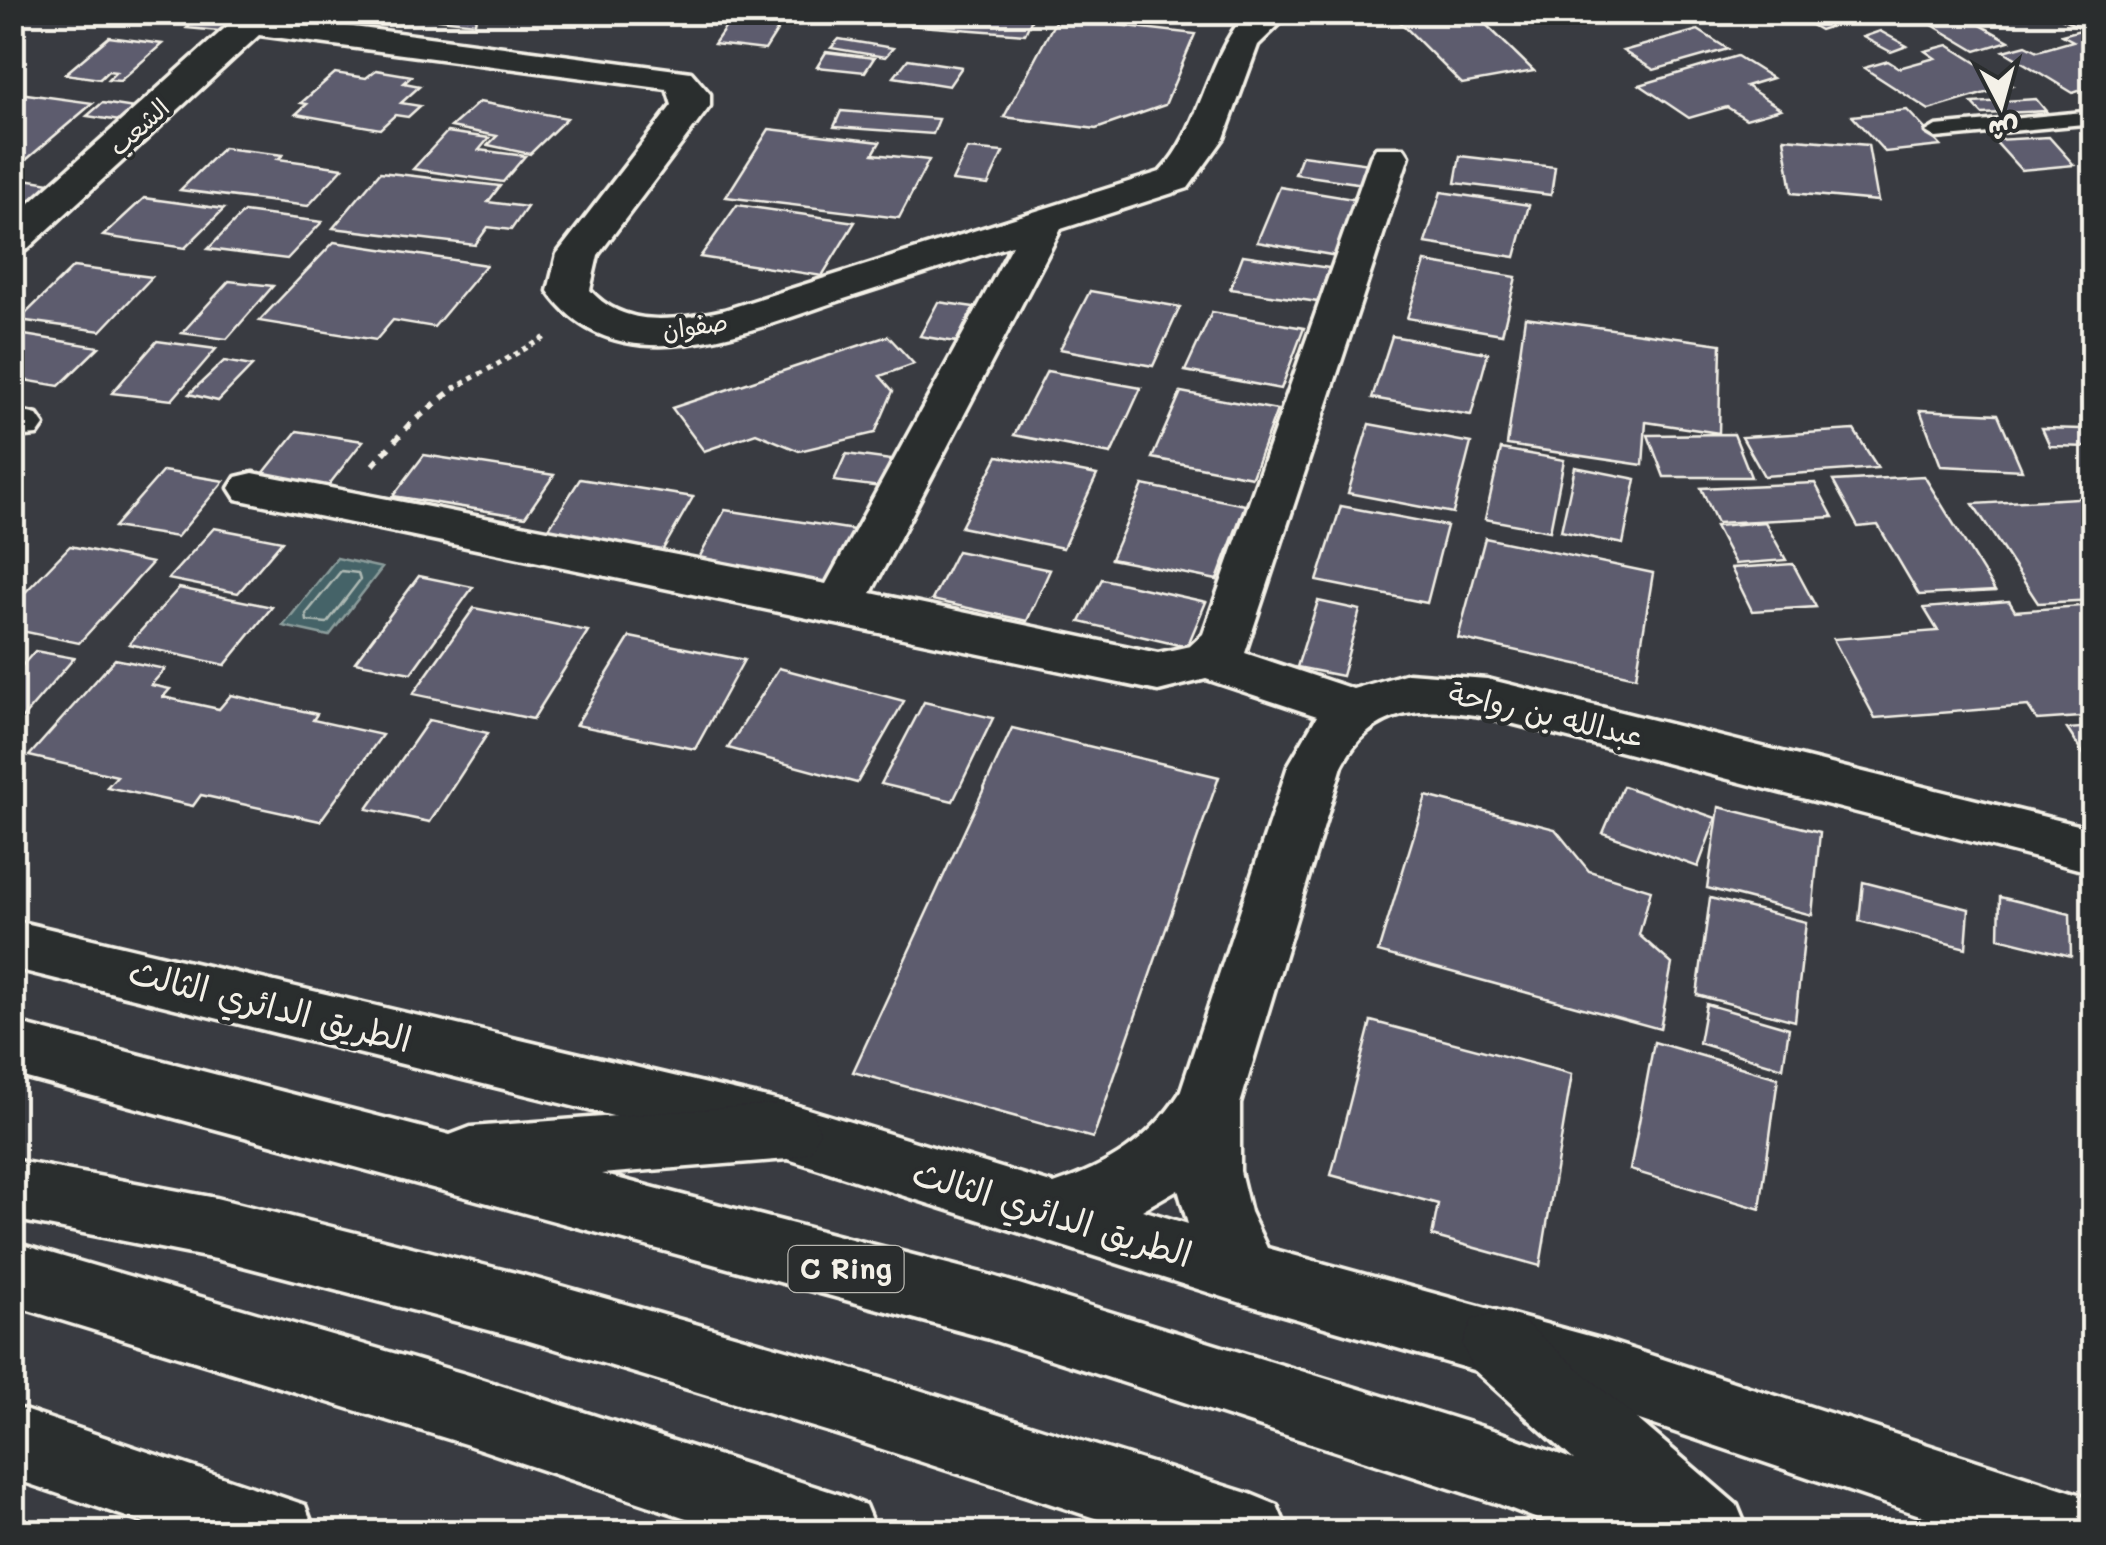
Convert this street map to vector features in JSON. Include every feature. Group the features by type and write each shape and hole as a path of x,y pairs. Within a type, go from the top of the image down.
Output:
{"main road":[{"name":"صفوان","path":"594,320 660,334 696,330 1158,186 1192,165 1201,154 1245,31 1276,12"},
{"path":"258,18 678,80 692,94 691,106 578,254 572,271 569,291 594,320"},
{"name":"الشعب","path":"12,241 258,18"},
{"path":"254,488 840,604 1158,672 1207,660 1226,642 1390,156"},
{"path":"840,604 1044,222"},
{"path":"1207,660 1354,709 1327,735 1315,766 1208,1104 1202,1145 1207,1188 1222,1232 1246,1273"},
{"name":"عبدالله بن رواحة","path":"1354,709 1393,693 1440,689 1487,698 2094,851"},
{"name":"الطريق الدائري الثالث","path":"12,944 788,1132 1246,1273 1696,1403 2079,1532"},
{"name":"C Ring","path":"12,1048 986,1306 1499,1468 1666,1532"},
{"path":"1053,1214 1099,1199 1141,1177 1177,1149 1208,1104"},
{"path":"429,1159 788,1132"},
{"path":"12,1189 74,1198 312,1251 614,1330 1250,1532"},
{"path":"12,1273 465,1409 838,1532"},
{"path":"1497,1344 1710,1532"},
{"path":"12,1442 278,1532"}],"lane":[{"path":"1936,132 2094,117"}],"path":[{"path":"398,432 431,404 494,363 594,320"}],"water":[{"path":"337,558 382,568 329,636 283,626"}],"building":[{"path":"185,12 238,12 219,31 187,28 202,14"},
{"path":"376,12 477,12 475,23"},
{"path":"736,12 789,12 765,50 714,44"},
{"path":"804,12 847,12 847,20 795,23"},
{"path":"855,12 906,12 907,18 855,19"},
{"path":"912,12 1035,12 1025,34 908,25"},
{"path":"1473,12 1534,71 1462,84 1391,13"},
{"path":"1821,12 1856,12 1864,16 1820,30 1801,19"},
{"path":"2049,12 2085,12 2094,21 2079,27"},
{"path":"1966,17 2009,41 1976,51 1934,26"},
{"path":"1057,18 1195,34 1165,105 1096,129 1004,117"},
{"path":"2084,29 2094,34 2094,86 2073,93 2004,51 2026,45 2038,51 2073,41 2062,35"},
{"path":"1698,30 1728,49 1654,70 1623,51"},
{"path":"1880,31 1907,46 1891,52 1863,37"},
{"path":"109,37 162,44 120,81 108,80 116,72 108,71 100,79 65,74"},
{"path":"839,39 893,48 885,57 831,48"},
{"path":"1948,45 2012,85 1929,110 1864,68 1888,61 1899,68 1935,58 1925,51"},
{"path":"826,52 874,58 865,72 817,67"},
{"path":"1737,56 1772,78 1746,86 1781,109 1746,119 1727,107 1689,118 1640,85"},
{"path":"908,59 962,67 949,86 894,77"},
{"path":"376,70 412,76 404,83 420,86 401,103 420,106 408,117 395,115 380,129 296,114 307,104 301,103 335,73 366,78"},
{"path":"12,92 93,103 13,171"},
{"path":"2036,99 2046,111 1982,114 1972,103"},
{"path":"479,102 567,118 530,154 488,145 497,136 451,127"},
{"path":"102,103 141,109 126,122 87,116"},
{"path":"1907,110 1941,146 1885,152 1852,116"},
{"path":"841,111 939,119 933,134 834,127"},
{"path":"769,129 880,142 873,154 929,160 899,218 726,197"},
{"path":"447,132 489,138 479,150 525,156 503,182 413,169"},
{"path":"2049,137 2074,165 2021,170 1994,140"},
{"path":"1784,138 1868,145 1878,201 1792,193"},
{"path":"223,148 343,168 308,206 180,190"},
{"path":"967,149 1003,152 988,185 952,181"},
{"path":"1302,155 1370,164 1364,184 1295,174"},
{"path":"1460,156 1555,167 1551,195 1455,183"},
{"path":"380,172 500,186 488,202 527,207 511,230 488,227 475,245 333,228"},
{"path":"12,177 56,184 12,221"},
{"path":"1280,187 1359,200 1337,256 1257,242"},
{"path":"1441,192 1529,205 1515,257 1425,243"},
{"path":"144,198 224,209 185,248 103,236"},
{"path":"737,205 855,222 822,276 700,257"},
{"path":"244,212 322,222 287,259 208,249"},
{"path":"334,242 486,265 434,327 393,320 376,340 259,321"},
{"path":"1243,255 1329,268 1318,302 1230,289"},
{"path":"1425,262 1516,277 1502,334 1407,318"},
{"path":"73,267 152,277 101,331 19,320"},
{"path":"229,281 273,286 227,339 182,333"},
{"path":"1090,291 1180,307 1153,366 1060,349"},
{"path":"938,302 974,307 956,342 920,336"},
{"path":"1212,312 1304,328 1281,389 1185,371"},
{"path":"1525,317 1721,344 1719,433 1646,422 1643,465 1507,445"},
{"path":"12,333 99,347 59,386 12,378"},
{"path":"888,336 914,364 880,376 893,391 875,433 799,451 756,433 704,451 672,408"},
{"path":"1392,336 1488,353 1471,415 1372,398"},
{"path":"157,341 216,349 172,400 112,393"},
{"path":"224,361 252,366 218,401 189,394"},
{"path":"1047,371 1141,388 1111,454 1014,435"},
{"path":"1181,392 1277,410 1252,477 1152,458"},
{"path":"1920,410 1998,414 2022,470 1941,466"},
{"path":"1369,424 1471,443 1453,513 1348,493"},
{"path":"2042,428 2083,429 2093,447 2050,446"},
{"path":"1854,430 1878,468 1764,476 1742,437"},
{"path":"297,431 363,441 324,491 258,480"},
{"path":"1734,434 1751,477 1664,477 1648,435"},
{"path":"1501,449 1564,460 1550,531 1485,519"},
{"path":"846,454 891,460 880,487 834,481"},
{"path":"424,455 554,475 525,517 393,496"},
{"path":"998,456 1097,475 1063,548 961,527"},
{"path":"1575,467 1636,479 1623,544 1561,531"},
{"path":"163,471 224,481 177,537 114,527"},
{"path":"1924,476 1995,591 1919,595 1878,525 1858,527 1833,481"},
{"path":"580,479 693,497 658,558 542,539"},
{"path":"1815,483 1833,517 1717,523 1701,488"},
{"path":"1143,485 1245,505 1217,580 1111,559"},
{"path":"2094,497 2094,600 2038,603 1973,504"},
{"path":"1341,506 1447,526 1427,603 1317,581"},
{"path":"725,510 854,530 826,590 693,569"},
{"path":"1765,522 1786,560 1735,564 1715,526"},
{"path":"214,528 282,541 238,593 168,579"},
{"path":"1485,538 1653,573 1636,677 1458,638"},
{"path":"70,546 152,563 79,643 12,629 12,606"},
{"path":"957,551 1050,570 1027,621 932,600"},
{"path":"1793,564 1816,607 1752,611 1731,568"},
{"path":"419,576 473,587 411,673 355,662"},
{"path":"1102,579 1206,602 1187,647 1080,622"},
{"path":"179,588 272,607 225,665 129,644"},
{"path":"1318,601 1360,610 1342,676 1297,667"},
{"path":"2009,601 2015,611 2094,605 2094,716 2037,720 2028,706 1875,718 1833,639 1938,631 1924,608"},
{"path":"474,608 588,631 533,719 413,694"},
{"path":"630,637 744,660 695,749 576,725"},
{"path":"35,651 74,658 12,730 12,677"},
{"path":"115,659 165,669 151,685 170,689 163,697 219,709 231,695 317,714 313,720 382,735 320,821 201,795 193,806 107,787 117,776 29,756"},
{"path":"779,668 904,701 857,783 728,748"},
{"path":"924,702 993,718 953,801 881,784"},
{"path":"429,720 488,733 430,822 367,809"},
{"path":"2094,727 2094,770 2067,729"},
{"path":"1012,728 1219,777 1093,1138 853,1072"},
{"path":"1623,786 1716,818 1698,867 1603,833"},
{"path":"1426,796 1555,829 1589,871 1651,890 1639,935 1672,964 1660,1029 1378,952"},
{"path":"1719,807 1820,832 1812,915 1707,888"},
{"path":"1863,882 1969,909 1966,948 1859,921"},
{"path":"2000,897 2070,914 2071,956 1999,938"},
{"path":"1710,898 1806,922 1795,1021 1697,995"},
{"path":"1706,1004 1789,1028 1783,1068 1699,1043"},
{"path":"1371,1021 1572,1074 1540,1266 1432,1236 1438,1204 1331,1175"},
{"path":"1654,1042 1778,1078 1760,1209 1630,1170"}]}
